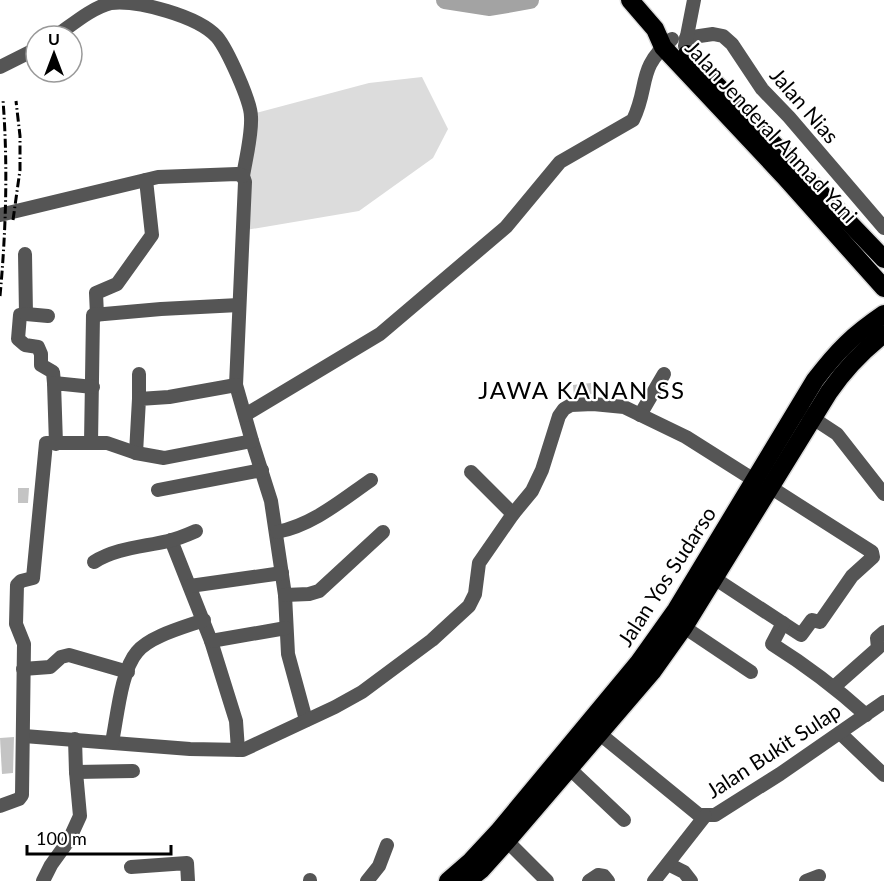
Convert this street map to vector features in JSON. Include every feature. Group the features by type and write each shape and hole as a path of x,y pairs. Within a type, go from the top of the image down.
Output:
{"highway":[{"name":"Jalan Jenderal Ahmad Yani","path":"630,0 655,29 676,44 884,259"},
{"name":"Jalan Jenderal Ahmad Yani","path":"676,44 784,176 884,288"},
{"name":"Jalan Yos Sudarso","path":"806,413 815,380 833,357 856,333 884,314"},
{"name":"Jalan Yos Sudarso","path":"467,881 481,870 570,769 594,728 762,483 806,413 846,368 884,334"},
{"name":"Jalan Yos Sudarso","path":"448,881 471,861 594,728 652,672 684,627 714,578 762,483"}],"street":[{"path":"245,415 380,334 506,228 560,162 633,120 648,66 676,44 694,0"},
{"path":"74,24 101,6 128,1 155,7 193,20 208,30 223,46 246,96 251,116 243,176 245,182 236,385 272,501 285,595 288,654 306,720"},
{"name":"Jalan Nias","path":"676,44 713,34 723,36 732,44 762,89 884,228"},
{"path":"0,67 24,55"},
{"path":"0,215 165,176 237,174 243,176"},
{"path":"97,315 96,293 117,284 152,236 146,180"},
{"path":"25,254 26,314"},
{"path":"91,443 94,338 92,317 161,309 239,305"},
{"path":"48,316 20,315 18,339 25,345 38,347 41,354 40,365 53,372 56,444"},
{"path":"135,453 139,374"},
{"path":"640,415 664,374"},
{"path":"54,383 93,387"},
{"path":"139,399 182,395 236,385"},
{"path":"24,736 246,749 362,692 432,640 469,606 475,594 479,563 532,491 559,417 564,409 572,405 624,407 686,437 872,552 873,555 852,576 820,622 812,620 801,635 714,578"},
{"path":"806,413 837,434 884,494"},
{"path":"0,806 19,799 22,795 24,644 16,624 17,585 21,581 33,578 46,443 114,444 135,453 172,457 252,441"},
{"path":"158,490 262,470"},
{"path":"471,472 513,514"},
{"path":"277,532 293,528 324,513 371,480"},
{"path":"94,562 120,551 171,540 196,531"},
{"path":"285,595 309,594 319,591 383,532"},
{"path":"171,540 211,641 236,721 238,750"},
{"path":"190,586 282,573"},
{"path":"112,742 122,692 137,652 152,640 204,620"},
{"path":"783,623 772,644 811,668 866,715"},
{"path":"684,627 751,672"},
{"path":"211,641 286,628"},
{"path":"835,687 878,648 877,638 884,632"},
{"path":"23,669 50,667 61,657 69,656 128,672"},
{"name":"Jalan Bukit Sulap","path":"594,728 699,815 705,816 715,815 840,734 884,702"},
{"path":"840,734 884,775"},
{"path":"44,881 51,865 69,840 80,816 75,739"},
{"path":"570,769 624,820"},
{"path":"76,772 133,771"},
{"path":"654,881 705,816"},
{"path":"507,841 547,881"},
{"path":"368,881 379,866 387,845"},
{"path":"131,867 187,863 188,881"},
{"path":"668,864 684,872 691,881"},
{"path":"589,881 598,875 604,876 608,881"}],"shaded area":[{"path":"422,77 448,129 433,158 359,211 246,230 246,175 256,113 369,83"}],"building":[{"path":"591,383 592,394 574,396 573,385"},
{"path":"18,488 29,488 28,503 18,503"},
{"path":"14,737 13,773 2,774 0,738"}],"waterway":[{"path":"445,0 490,7 530,0"}],"railway":[{"path":"0,296 6,198 3,100"},
{"path":"13,220 20,170 20,136 16,101"}],"district":[{"name":"JAWA KANAN SS","path":"582,389"}]}
